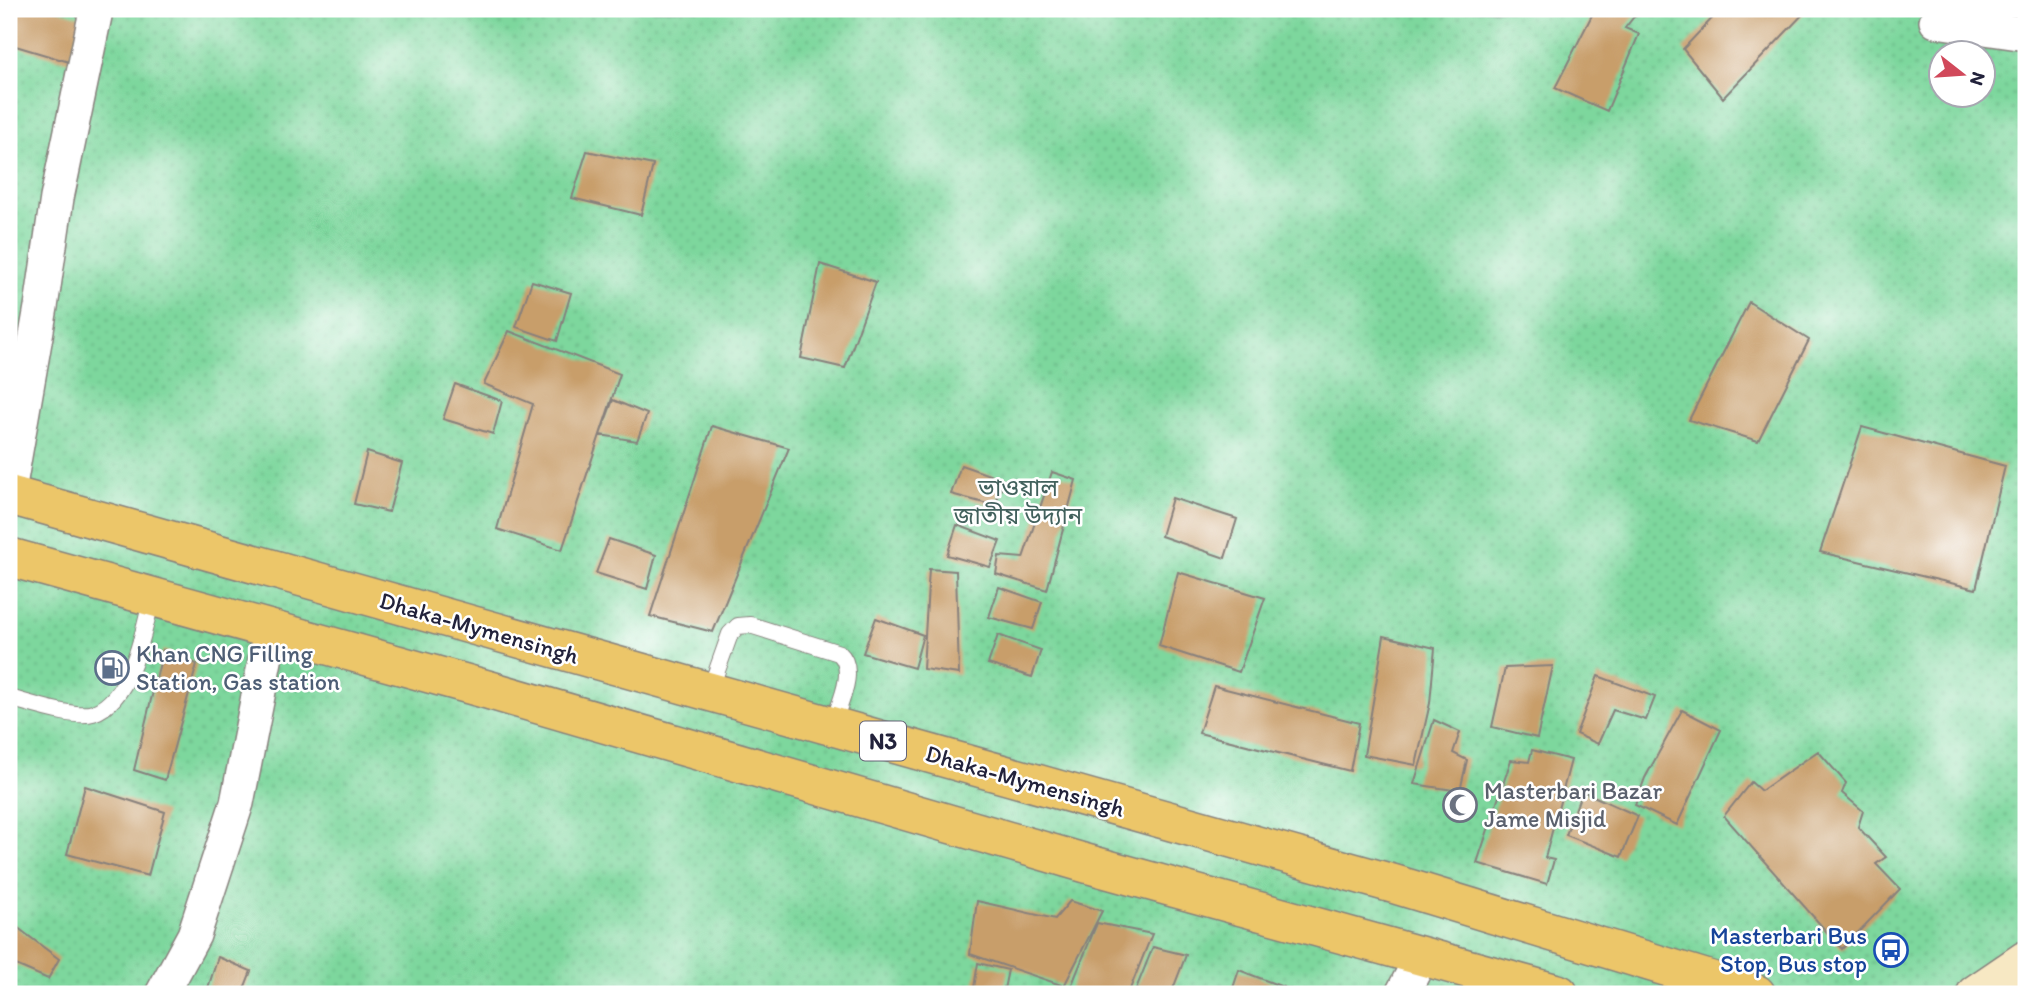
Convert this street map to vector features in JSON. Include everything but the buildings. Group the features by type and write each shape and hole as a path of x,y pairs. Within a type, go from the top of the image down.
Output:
{"highway":[{"name":"Dhaka-Mymensingh","path":"9,493 709,693 1394,884 1756,994"},
{"name":"N3","path":"9,557 1088,864 1559,994"}],"main road":[{"path":"1976,994 2026,960"}],"street":[{"path":"9,493 57,198 95,16"},
{"path":"1936,21 2026,34"},
{"path":"162,994 194,935 237,803 271,630"},
{"path":"1402,994 1422,956"}],"lane":[{"path":"9,698 65,711 92,714 111,702 125,681 135,657 152,597"},
{"path":"709,693 730,634 738,626 750,625 839,653 846,659 849,670 832,727"}],"green space":[{"name":"ভাওয়াল জাতীয় উদ্যান","path":"9,9 2026,9 2026,994 9,994"}],"place":[{"name":"Khan CNG Filling Station, Gas station","path":"112,668"},
{"name":"Masterbari Bazar Jame Misjid","path":"1460,805"},
{"name":"Masterbari Bus Stop, Bus stop","path":"1891,950"}]}
